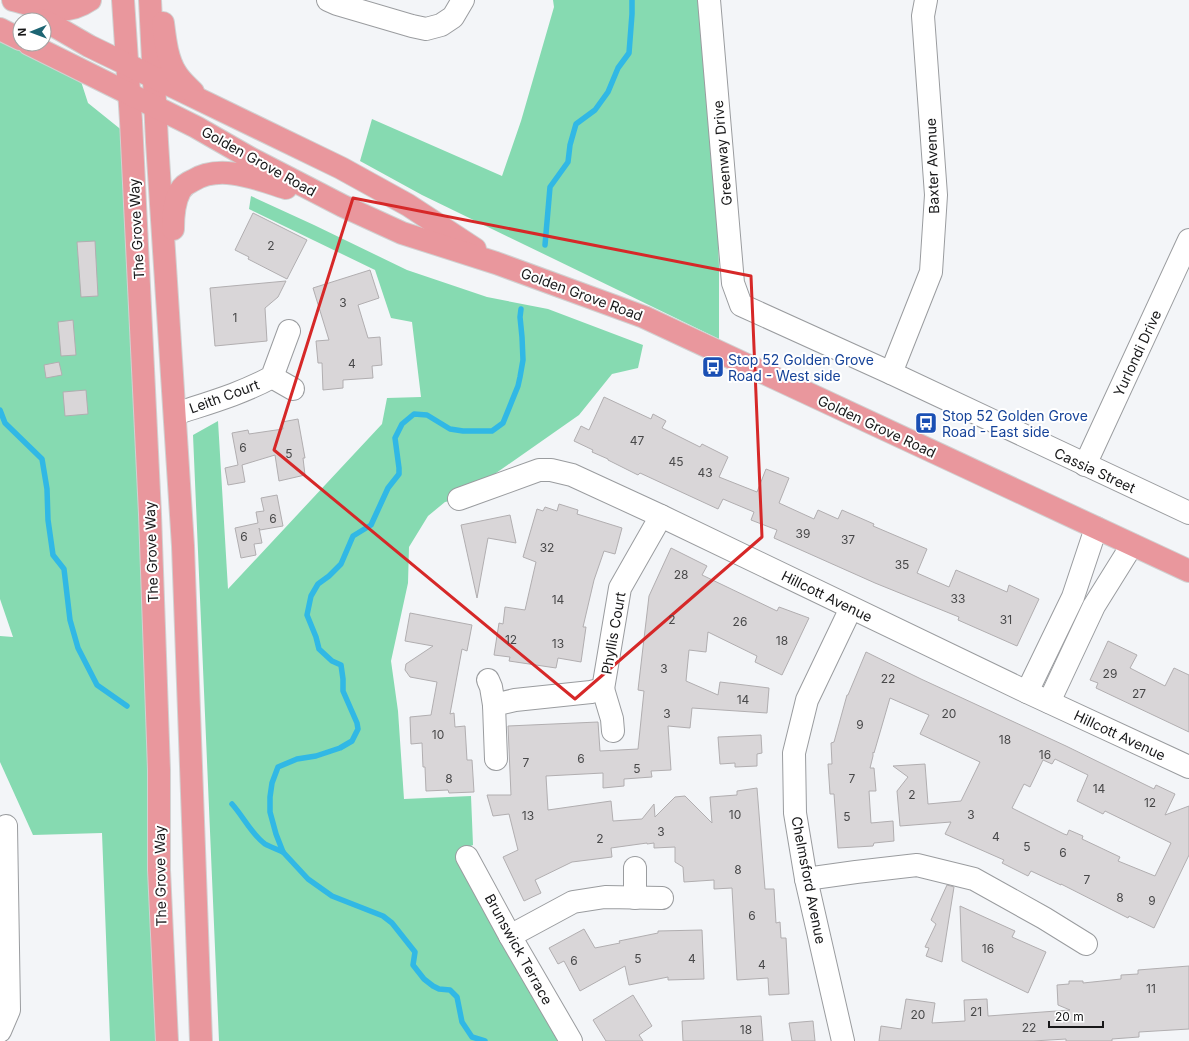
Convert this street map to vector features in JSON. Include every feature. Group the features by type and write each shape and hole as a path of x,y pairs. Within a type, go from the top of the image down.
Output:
{"main road":[{"name":"Golden Grove Road","path":"8,0 30,12"},
{"path":"14,0 49,10 59,11 71,9 90,0"},
{"name":"The Grove Way","path":"123,0 150,514 159,770 159,870 167,1041"},
{"name":"The Grove Way","path":"150,0 155,107 183,546 201,1041"},
{"path":"158,0 167,49 173,68 181,80 199,98"},
{"name":"Golden Grove Road","path":"52,25 89,46 341,168 408,205 496,263"},
{"path":"0,29 12,35"},
{"name":"Golden Grove Road","path":"45,52 196,127 250,158 342,206 402,234 496,263 644,317 1189,571"},
{"path":"171,352 175,207 180,191 185,185 197,177 218,172 250,177 342,206"}],"street":[{"path":"328,0 337,4 426,29 441,25 453,17 463,0"},
{"name":"Greenway Drive","path":"709,0 733,283 741,305"},
{"name":"Baxter Avenue","path":"891,373 931,272 936,194 923,16 926,0"},
{"name":"Yurlondi Drive","path":"1085,465 1189,240"},
{"name":"Cassia Street","path":"741,305 891,373 1189,513"},
{"name":"Leith Court","path":"175,414 227,397 255,386 272,377 288,331"},
{"name":"Leith Court","path":"272,377 293,389"},
{"name":"Hillcott Avenue","path":"459,499 539,470 551,470 572,475 661,516 1027,692 1189,767"},
{"name":"Phyllis Court","path":"614,731 603,689 620,588 661,516"},
{"path":"1027,692 1073,597 1096,528"},
{"path":"1049,702 1094,606 1132,545"},
{"path":"1073,597 1094,606"},
{"name":"Chelmsford Avenue","path":"843,1041 806,879 795,813 794,753 807,700 852,608"},
{"path":"488,680 491,687 494,704 496,759"},
{"name":"Phyllis Court","path":"494,704 515,700 591,692 603,689"},
{"path":"0,1031 9,1010 6,826"},
{"name":"Brunswick Terrace","path":"467,857 510,936 571,1041"},
{"path":"806,879 917,865 974,879 1044,918 1086,944"},
{"path":"635,898 636,868"},
{"path":"510,936 573,902 604,898 662,898"}],"highlighted area":[{"path":"353,198 751,276 762,537 575,699 274,450"}],"green space":[{"path":"553,0 710,0 719,267 719,339 422,195 360,161 372,119 502,176 521,121 554,7"},
{"path":"0,22 12,29 12,52 49,52 77,69 88,103 129,136 167,1041 110,1041 102,833 33,835 0,762 0,636 13,637 0,599"},
{"path":"251,196 407,270 487,297 548,309 643,345 638,368 612,374 579,415 459,499 445,502 428,516 409,547 408,583 391,661 398,711 404,799 471,796 473,845 464,849 571,1041 219,1041 193,435 218,421 228,589 382,424 387,398 421,397 412,322 391,318 375,270 249,209"}],"building":[{"path":"253,213 307,240 287,279 248,259 249,257 235,250"},
{"path":"95,241 98,296 81,297 77,242"},
{"path":"370,270 379,298 358,305 368,338 380,337 382,365 372,366 373,378 343,380 343,388 323,390 322,363 318,363 316,341 329,340 313,288"},
{"path":"286,281 278,297 265,308 267,341 215,346 210,288"},
{"path":"73,320 76,355 61,356 58,322"},
{"path":"59,362 62,375 46,378 44,365"},
{"path":"86,390 88,414 65,416 63,392"},
{"path":"604,397 651,419 653,414 666,421 662,428 700,447 702,444 728,457 719,477 757,492 766,469 789,478 779,503 814,519 818,510 838,519 842,510 874,524 873,526 927,549 917,573 949,587 956,570 1007,592 1009,585 1039,599 1017,646 958,620 959,617 875,583 774,538 777,530 751,520 754,512 723,499 718,509 640,473 638,475 592,452 593,450 574,441 581,426 589,430"},
{"path":"298,419 305,458 303,458 305,475 279,481 275,455 242,465 245,482 228,485 225,468 238,465 232,433 248,430 249,434 283,429 282,422"},
{"path":"277,495 283,526 260,530 259,528 262,543 254,544 256,555 241,558 235,528 258,523 256,512 264,511 261,498"},
{"path":"559,504 578,510 577,514 622,528 615,554 604,551 594,580 583,627 586,627 581,662 558,658 556,668 509,661 510,657 494,655 499,623 503,624 505,607 525,610 536,562 523,557 537,509 543,511 545,507 557,511"},
{"path":"510,515 516,543 488,538 477,598 461,525"},
{"path":"671,548 707,566 702,575 777,611 779,607 809,618 782,675 755,662 757,656 708,632 706,652 689,650 686,681 718,695 720,682 769,688 767,713 692,708 690,728 668,726 671,770 651,771 652,777 624,779 624,786 603,788 603,773 546,776 548,810 611,801 613,821 642,819 654,804 655,817 675,797 685,796 712,823 710,797 737,795 737,791 757,788 765,889 774,889 776,923 780,922 781,938 786,938 789,994 769,995 768,978 737,980 732,888 714,889 714,880 684,882 683,867 675,862 675,847 654,848 654,843 647,843 611,848 612,857 572,862 535,880 541,893 524,901 503,857 518,850 509,814 493,816 487,795 511,795 508,726 598,722 600,751 638,749 644,691 638,690 649,596"},
{"path":"410,613 472,625 467,651 462,649 450,714 454,713 455,727 465,726 467,760 472,760 474,792 449,793 448,790 426,791 422,743 411,744 410,717 431,715 437,682 410,677 405,670 406,664 433,646 405,641"},
{"path":"1108,641 1137,655 1130,668 1165,686 1174,668 1189,675 1189,732 1096,688 1098,683 1090,680"},
{"path":"866,652 1154,789 1156,785 1175,794 1165,815 1189,806 1189,855 1154,928 1129,916 1128,918 1061,884 1031,871 1028,876 1002,863 1004,860 945,834 951,822 900,826 897,791 908,777 893,766 925,764 928,804 961,801 980,762 920,734 929,715 890,698 874,753 873,752 870,768 874,768 876,791 869,791 871,823 893,821 894,841 874,843 873,846 838,848 834,794 830,794 828,764 832,764 831,743 834,742 848,695","holes":["1055,759 1088,775 1077,801 1103,814 1105,811 1171,843 1155,876 1118,861 1120,857 1082,839 1083,836 1069,830 1067,835 1064,834 1012,808 1024,784 1030,787 1043,760 1052,764"]},
{"path":"761,735 762,753 757,754 757,766 735,767 735,763 720,764 718,737"},
{"path":"947,885 954,887 942,962 926,956 929,948 925,947 936,924 931,920"},
{"path":"960,906 1015,931 1012,937 1046,952 1028,993 962,961"},
{"path":"584,929 595,948 620,943 619,941 658,933 658,931 702,930 704,979 668,980 668,977 629,985 625,966 580,991 564,961 558,964 549,948"},
{"path":"1189,966 1189,1029 1139,1032 1139,1037 1112,1039 1112,1041 1066,1041 1066,1039 1033,1041 879,1041 881,1026 901,1029 906,999 935,1003 932,1023 965,1021 964,1000 987,999 988,1016 1070,1010 1058,1005 1057,985 1069,984 1069,981 1083,981 1083,983 1121,979 1121,975 1138,974 1138,970"},
{"path":"633,995 652,1026 639,1035 643,1041 606,1041 593,1020"},
{"path":"761,1016 763,1041 683,1041 682,1021"},
{"path":"813,1021 815,1041 792,1041 789,1023"}],"waterway":[{"path":"545,245 550,187 568,162 570,145 576,124 595,110 608,92 618,68 629,53 632,0"},
{"path":"485,1041 472,1037 462,1022 457,997 450,990 439,989 424,979 413,965 415,952 392,923 383,916 332,896 308,879 283,852 270,812 270,797 272,783 278,767 297,759 316,756 340,748 352,741 358,729 357,723 343,691 341,665 332,661 319,649 307,615 311,596 318,584 341,564 353,536 371,525 388,488 399,474 395,438 402,424 414,414 427,415 450,429 463,431 492,431 503,423 518,386 523,360 520,317 521,309"},
{"path":"0,410 5,423 42,459 47,489 48,520 53,555 64,569 70,620 78,648 97,685 127,706"},
{"path":"232,804 260,840 283,852"}],"place":[{"name":"Stop 52 Golden Grove Road - West side","path":"713,367"},
{"name":"Stop 52 Golden Grove Road - East side","path":"926,423"}]}
